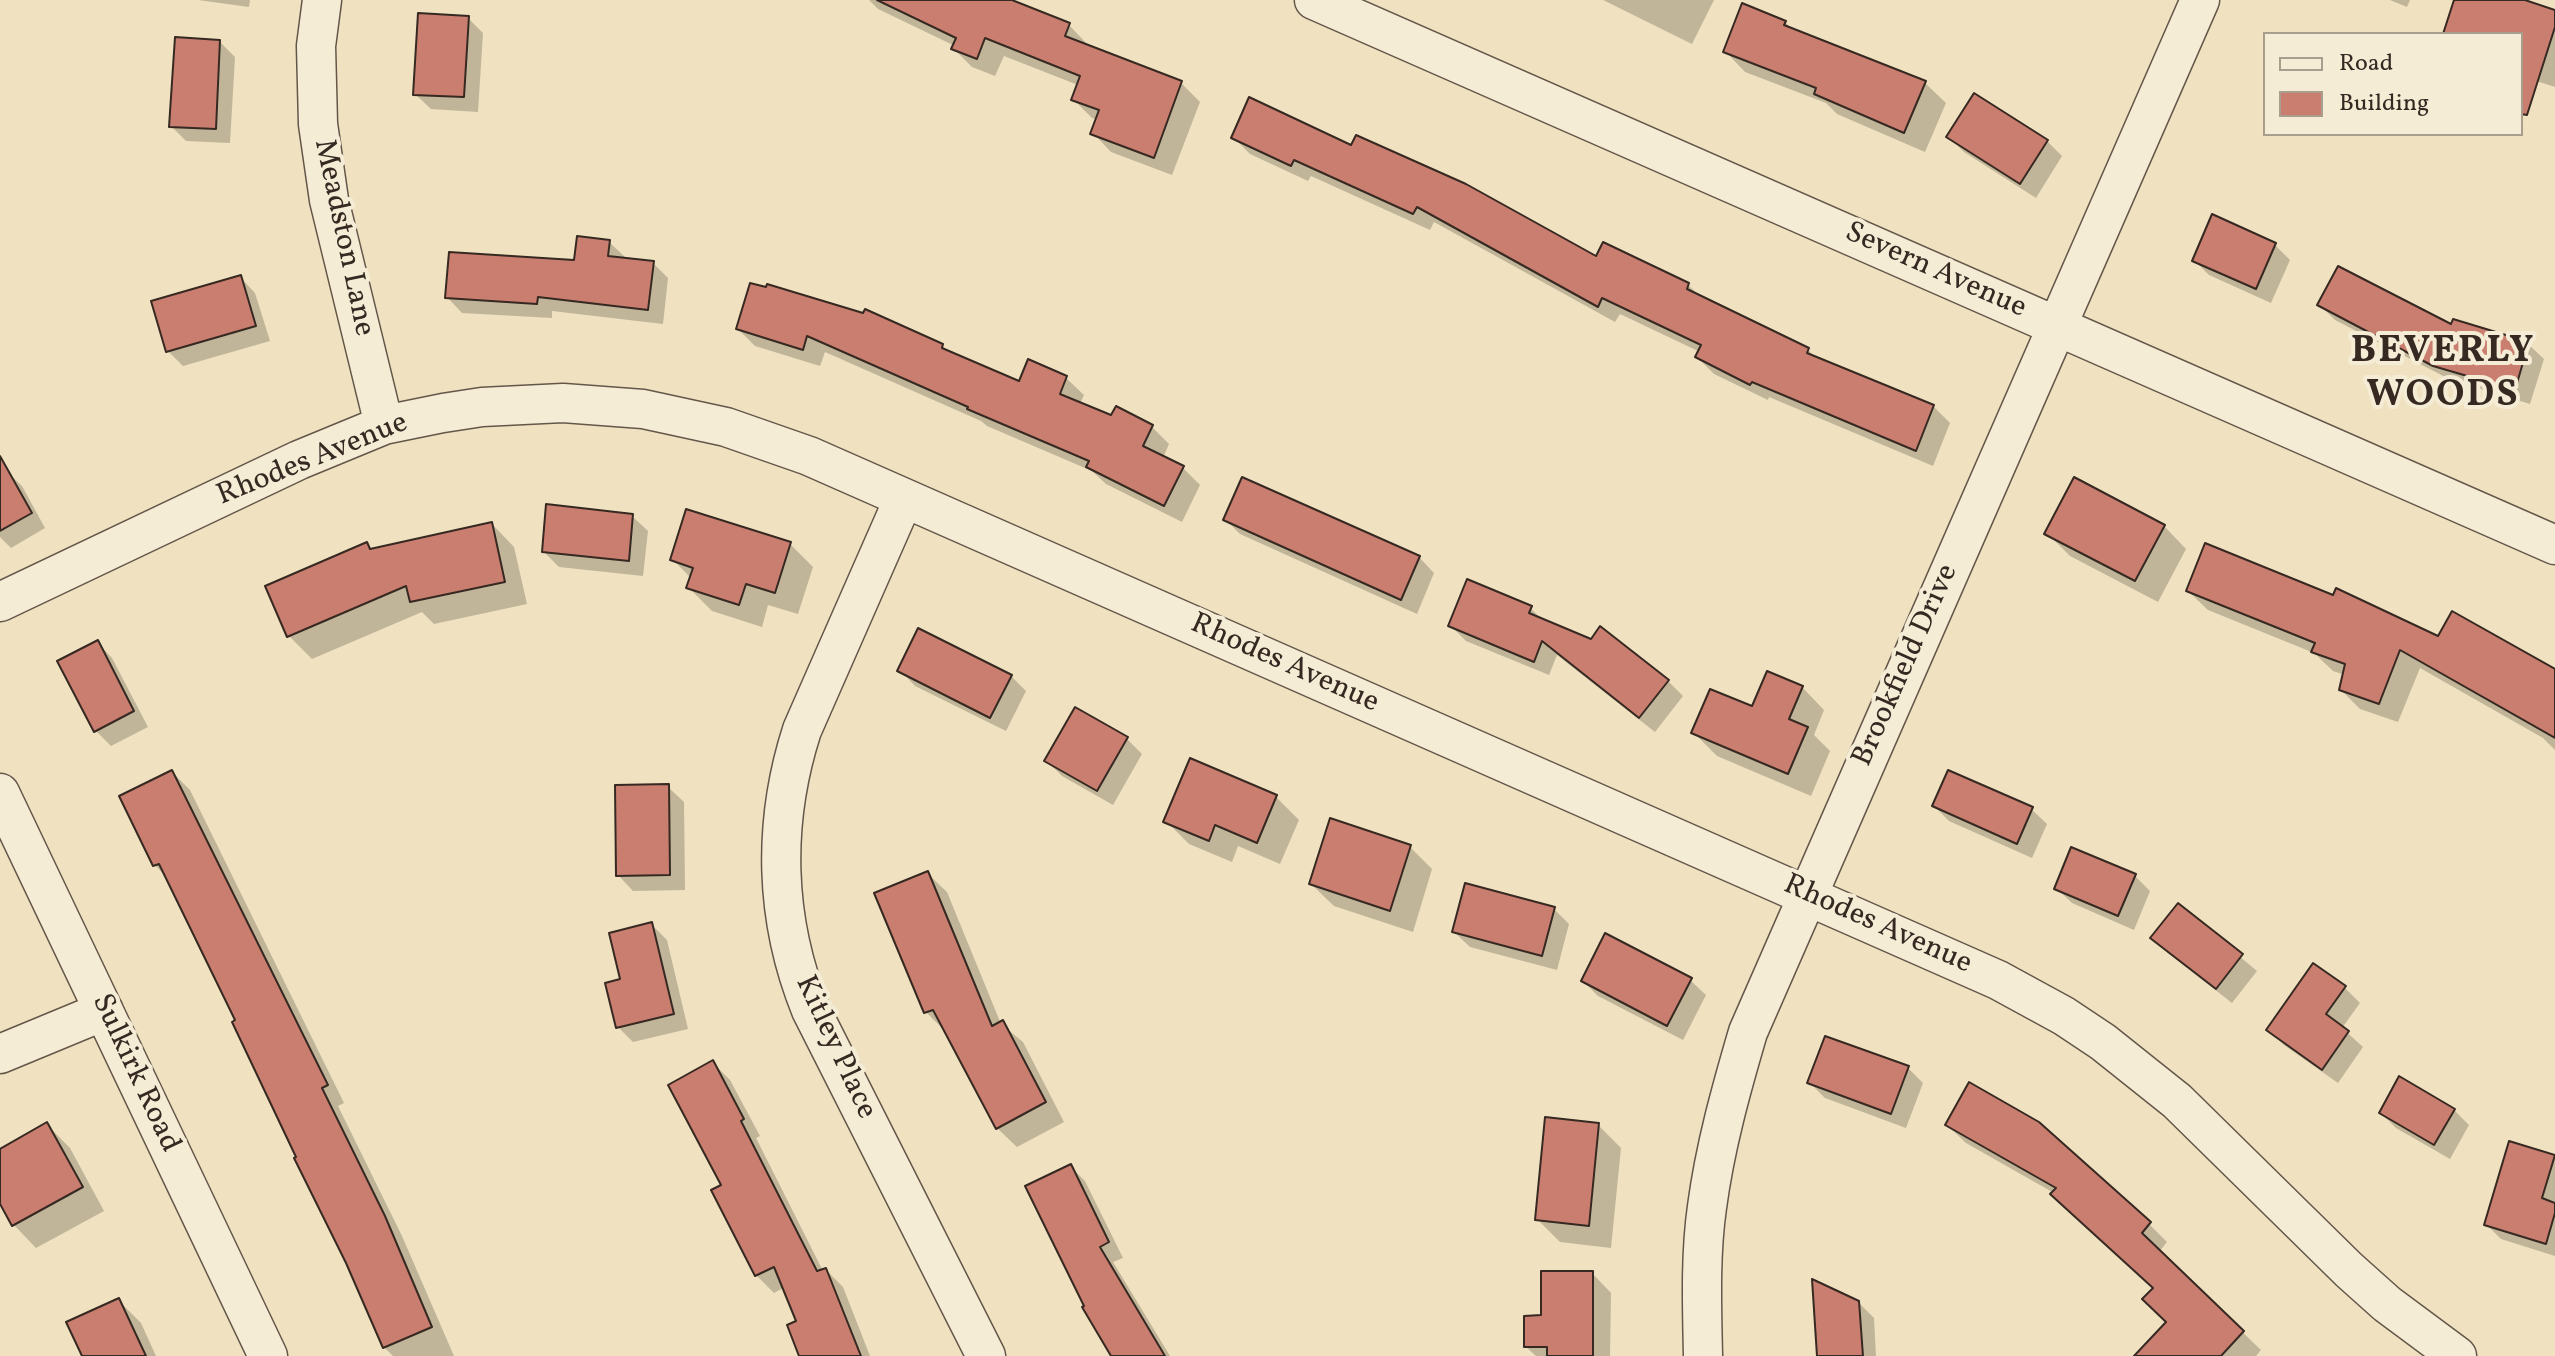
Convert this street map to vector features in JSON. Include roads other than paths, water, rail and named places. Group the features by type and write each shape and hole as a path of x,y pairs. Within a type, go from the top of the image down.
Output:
{"street":[{"name":"Meadston Lane","path":"322,0 316,46 318,124 329,200 384,425"},
{"name":"Severn Avenue","path":"1314,0 2555,545"},
{"name":"Brookfield Drive","path":"1703,1356 1706,1209 1722,1119 1748,1032 2200,0"},
{"name":"Rhodes Avenue","path":"0,602 299,460 384,425 482,407 563,403 643,409 726,427 809,456 1998,980 2064,1016 2103,1042 2177,1101 2387,1304 2457,1356"},
{"name":"Kitley Place","path":"904,498 793,757 782,814 780,867 784,911 800,982 811,1010 986,1356"},
{"name":"Sulkirk Road","path":"0,793 268,1356"},
{"path":"0,1054 104,1011"}],"district":[{"name":"BEVERLY WOODS","path":"2443,376"}]}
